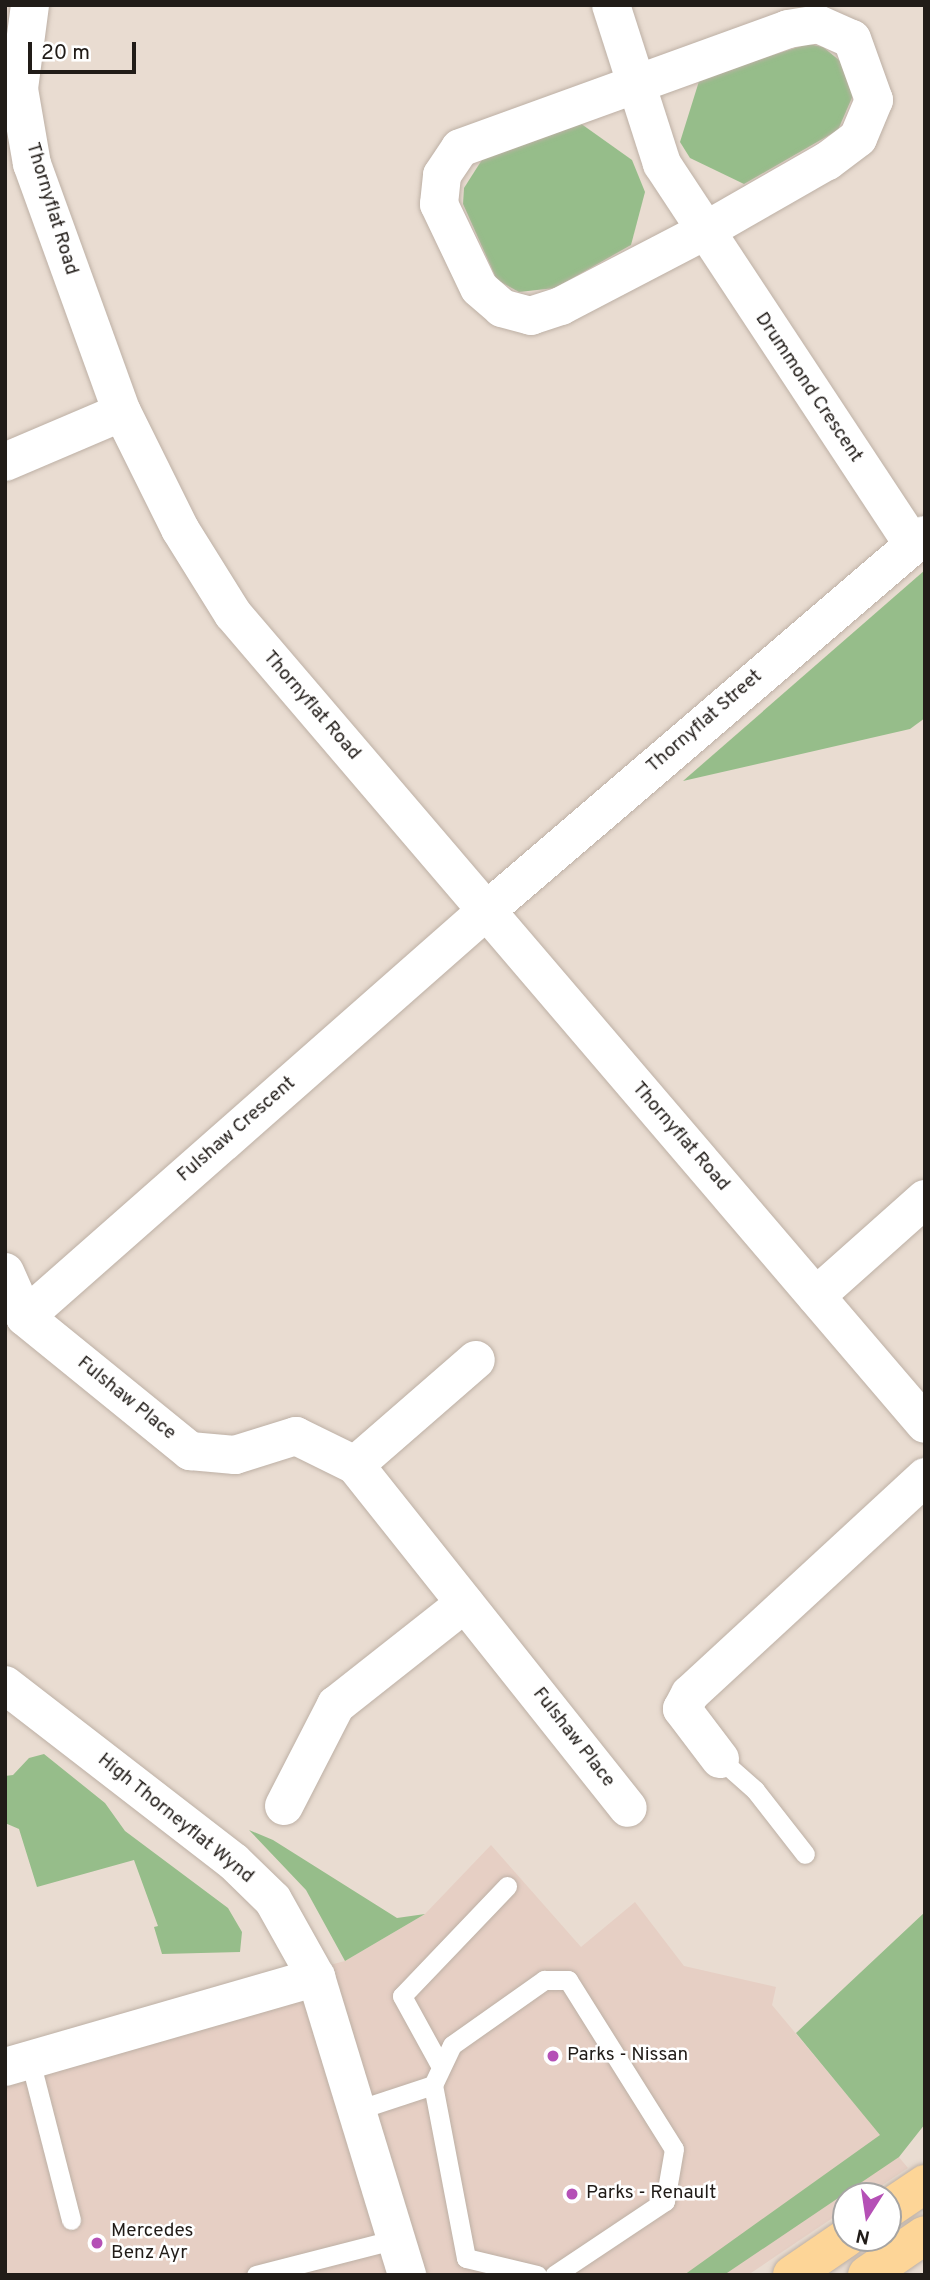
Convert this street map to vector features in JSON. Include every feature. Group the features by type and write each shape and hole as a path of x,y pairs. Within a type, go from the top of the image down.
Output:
{"main road":[{"path":"902,2200 925,2184"},
{"path":"867,2275 925,2235"},
{"path":"792,2275 832,2248"}],"street":[{"name":"Thornyflat Road","path":"30,5 19,89 19,166 122,412 180,529 233,614 925,1424"},
{"name":"Drummond Crescent","path":"611,5 662,164 703,232 918,539"},
{"path":"818,24 852,39 874,100 858,138 827,162 703,232 561,306 531,316 502,308 479,288 439,204 442,175 460,148 788,29 818,24"},
{"path":"5,462 122,412"},
{"name":"Thornyflat Street","path":"486,911 918,539"},
{"name":"Fulshaw Crescent","path":"25,1317 486,911"},
{"path":"816,1296 925,1199"},
{"path":"5,1272 25,1317"},
{"name":"Fulshaw Place","path":"25,1317 190,1451 235,1455 296,1436 355,1465 628,1808"},
{"path":"355,1465 476,1360"},
{"path":"720,1759 682,1709 690,1694 925,1477"},
{"path":"284,1806 336,1705 466,1603"},
{"name":"High Thorneyflat Wynd","path":"5,1685 234,1862 273,1900 316,1977 401,2257"},
{"path":"17,2063 316,1977"}],"lane":[{"path":"720,1759 755,1790 805,1854"},
{"path":"507,1886 402,1996 437,2076 466,2258 537,2275"},
{"path":"357,2110 437,2076 452,2045 544,1980 568,1980 674,2149 665,2201 554,2275"},
{"path":"17,2063 72,2220"},
{"path":"256,2275 401,2257"}],"shaded area":[{"path":"491,1845 581,1947 635,1902 684,1966 776,1987 772,2005 908,2168 887,2182 832,2182 832,2218 748,2275 5,2275 5,2050 345,1961 425,1914"}],"green space":[{"path":"808,44 823,47 845,65 854,93 838,130 744,184 690,158 680,142 700,78"},
{"path":"580,123 632,160 645,192 631,245 555,288 519,292 497,280 463,204 464,188 485,155"},
{"path":"925,570 925,718 910,729 683,781"},
{"path":"44,1754 105,1803 125,1831 228,1908 242,1932 240,1952 162,1954 154,1927 158,1926 134,1860 37,1887 19,1829 5,1823 5,1776 13,1775 29,1758"},
{"path":"249,1830 273,1840 397,1918 425,1914 345,1961 306,1890"},
{"path":"925,1912 925,2124 899,2157 862,2182 832,2182 832,2202 724,2275 684,2275 880,2135 796,2033"}],"place":[{"name":"Parks - Nissan","path":"553,2056"},
{"name":"Parks - Renault","path":"572,2194"},
{"name":"Mercedes Benz Ayr","path":"97,2243"}]}
